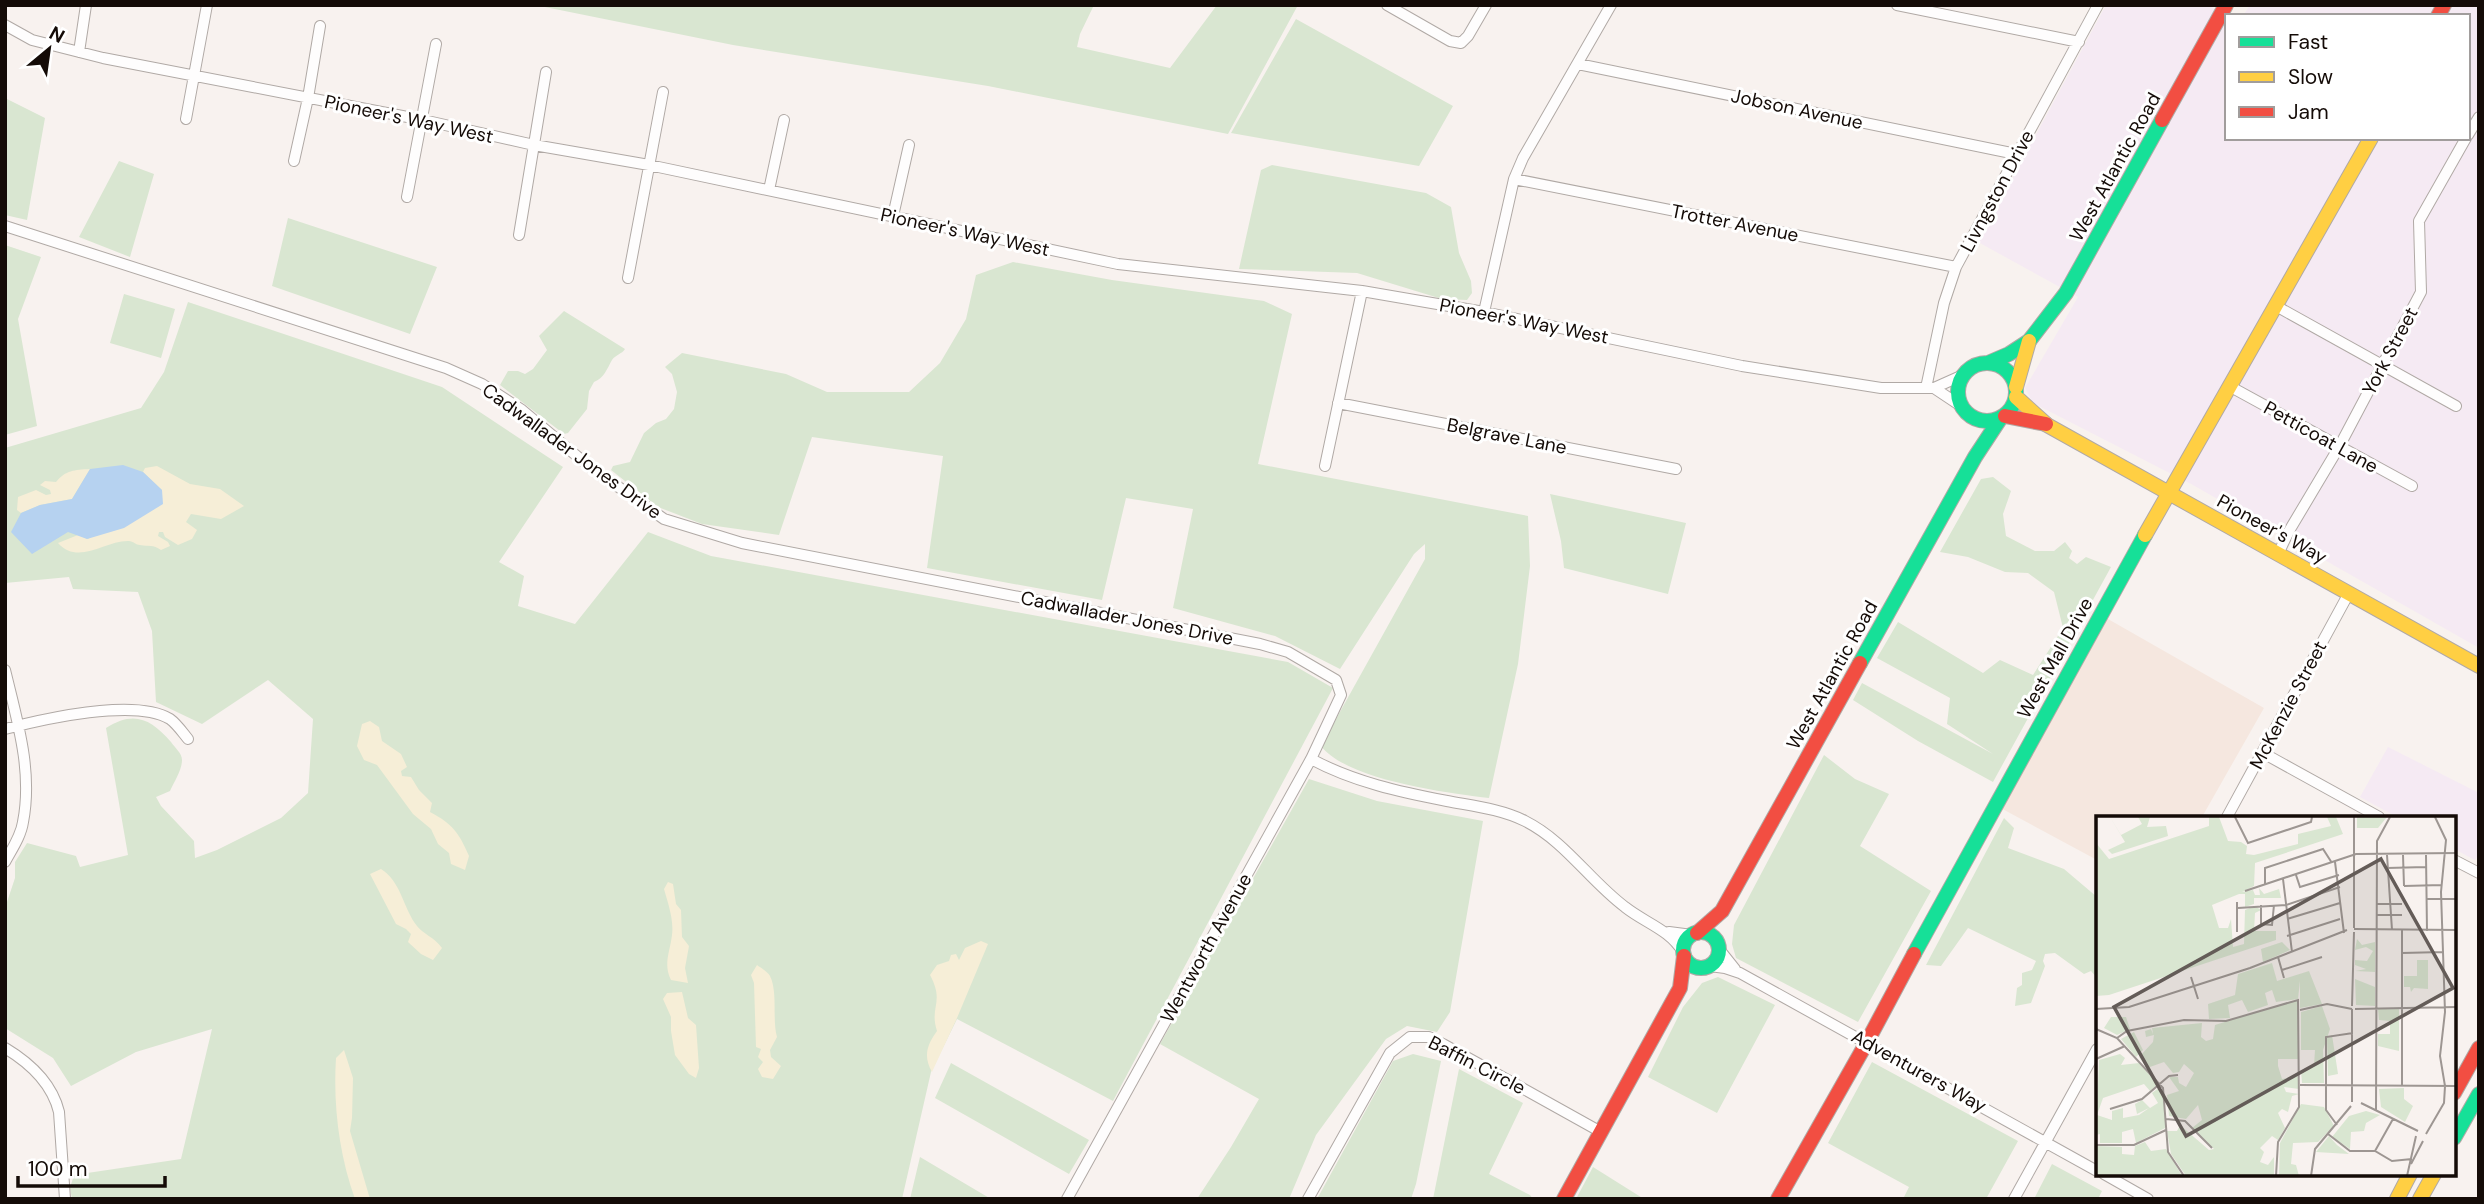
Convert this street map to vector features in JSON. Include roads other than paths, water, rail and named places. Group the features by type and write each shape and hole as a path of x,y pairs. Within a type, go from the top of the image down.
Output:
{"main road":[{"name":"West Atlantic Road","path":"1988,363 2029,341 2073,283 2226,5"},
{"name":"West Mall Drive","path":"1778,1199 2168,494 2370,140"},
{"name":"West Atlantic Road","path":"2016,392 2029,341"},
{"path":"1964,411 1977,421 1989,422 2002,417 2012,408 2016,392 2006,370 1988,363 1969,368 1958,385 1957,396 1964,411 1974,427 1975,457"},
{"name":"Pioneer's Way","path":"2016,392 2047,425 2479,666"},
{"name":"West Atlantic Road","path":"1564,1199 1680,988 1685,942 1722,911 1975,457 2002,417"},
{"name":"Pioneer's Way","path":"2002,417 2047,425"},
{"name":"West Atlantic Road","path":"1680,988 1718,957 1722,911"},
{"path":"1695,934 1708,934 1717,941 1719,947"},
{"path":"1684,954 1693,966 1708,967"},
{"path":"2456,1089 2479,1048"},
{"path":"2456,1134 2479,1094"},
{"path":"2397,1199 2409,1176"},
{"path":"2420,1199 2433,1176"}],"street":[{"path":"79,52 86,5"},
{"path":"186,119 207,5"},
{"path":"1387,5 1450,41 1461,43 1486,5"},
{"path":"1484,312 1514,179 1523,158 1611,5"},
{"path":"1897,5 2079,42"},
{"name":"Livngston Drive","path":"1930,388 1944,303 1956,267 2098,5"},
{"name":"Pioneer's Way West","path":"5,25 32,40 79,52 423,120 534,145 649,165 1118,264 1362,291 1484,312 1742,366 1881,388 1930,388 1963,375"},
{"path":"294,160 320,26"},
{"path":"407,197 436,44"},
{"name":"Jobson Avenue","path":"1578,64 2016,154"},
{"path":"519,234 546,72"},
{"path":"628,278 663,92"},
{"path":"769,190 784,120"},
{"name":"York Street","path":"2278,554 2339,447 2421,292 2419,221 2465,140"},
{"path":"893,216 909,145"},
{"name":"Trotter Avenue","path":"1514,179 1956,267"},
{"name":"Cadwallader Jones Drive","path":"5,226 446,368 482,384 522,411 590,467 664,519 742,543 1260,644 1288,652 1320,669 1336,680 1341,695"},
{"path":"1325,466 1362,291"},
{"path":"2276,306 2456,406"},
{"name":"Petticoat Lane","path":"2231,387 2412,486"},
{"path":"1930,388 1964,411"},
{"name":"Belgrave Lane","path":"1338,403 1676,469"},
{"name":"McKenzie Street","path":"2228,816 2349,593"},
{"path":"5,670 26,771 24,814 16,841 5,862"},
{"name":"Wentworth Avenue","path":"1067,1199 1311,759 1341,695"},
{"path":"5,729 116,709 149,712 170,720 188,739"},
{"path":"2263,753 2377,816"},
{"path":"1311,759 1332,771 1392,791 1502,812 1524,820 1544,832 1625,907 1675,940 1684,954"},
{"path":"2456,861 2479,873"},
{"path":"1662,930 1695,934"},
{"name":"Adventurers Way","path":"1719,947 1728,962 1740,973"},
{"name":"Adventurers Way","path":"1708,967 1725,968 1740,973 2096,1170"},
{"name":"Baffin Circle","path":"1308,1199 1390,1052 1410,1037 1429,1037 1601,1132"},
{"path":"5,1048 44,1079 55,1099 59,1112 65,1199"},
{"path":"2014,1199 2096,1051"},
{"path":"2108,1176 2148,1199"}],"water":[{"path":"123,465 143,472 162,490 163,504 124,528 87,539 68,532 32,554 11,532 21,513 40,505 72,499 90,469"}]}
